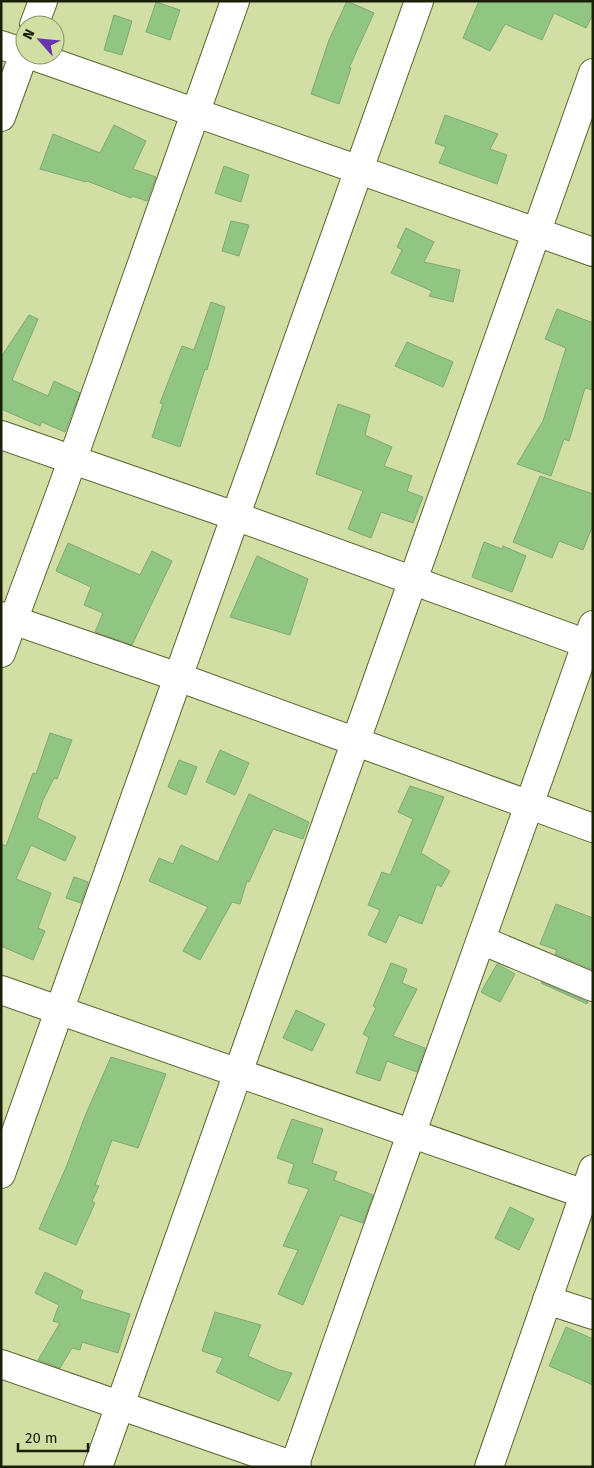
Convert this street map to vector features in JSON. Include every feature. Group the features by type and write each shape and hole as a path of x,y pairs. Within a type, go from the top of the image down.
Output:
{"street":[{"path":"38,15 43,1"},
{"path":"1,653 7,619 73,459 236,1"},
{"path":"1,1174 419,1"},
{"path":"1,45 15,49"},
{"path":"1,117 20,65"},
{"path":"60,65 593,252"},
{"path":"98,1467 593,73"},
{"path":"1,435 414,580 591,638 410,1134 295,1467 1,1364"},
{"path":"7,619 178,677 593,828"},
{"path":"481,940 593,987"},
{"path":"1,990 410,1134 590,1186 547,1300 488,1467"},
{"path":"547,1300 593,1315"}],"building":[{"path":"347,1 374,13 349,68 351,68 339,104 311,94 329,40"},
{"path":"479,1 593,1 593,14 586,28 554,13 542,40 505,24 490,51 463,38"},
{"path":"156,2 180,10 170,40 146,32"},
{"path":"114,15 132,21 122,55 104,50"},
{"path":"445,115 498,134 490,149 507,155 497,184 439,163 446,147 435,143"},
{"path":"114,125 146,141 133,169 156,177 147,201 132,196 131,198 87,181 40,169 53,134 100,153"},
{"path":"224,166 249,175 241,202 215,193"},
{"path":"231,221 249,225 239,256 222,251"},
{"path":"406,228 434,242 424,262 460,270 453,302 429,296 432,291 391,273 402,250 397,247"},
{"path":"211,302 225,307 207,370 205,369 180,447 152,437 163,404 160,403 182,346 194,350"},
{"path":"557,309 593,323 593,390 585,388 569,441 564,439 551,476 517,464 543,421 566,348 545,339"},
{"path":"29,315 38,319 12,380 48,396 54,381 80,393 65,432 42,422 40,426 1,409 1,357"},
{"path":"407,342 453,362 443,387 395,366"},
{"path":"338,404 370,415 365,435 392,447 384,466 412,476 407,491 423,497 413,523 381,512 371,538 348,529 363,491 316,474"},
{"path":"540,476 593,494 593,525 583,550 559,541 552,558 513,542"},
{"path":"484,542 502,549 503,546 526,556 512,592 472,577"},
{"path":"68,543 140,575 152,551 172,561 132,645 95,632 103,613 84,605 91,587 56,571"},
{"path":"257,556 308,579 290,635 230,617"},
{"path":"50,733 72,740 57,779 54,778 43,800 37,818 76,837 65,861 31,845 16,879 51,893 38,928 45,931 33,960 1,946 1,844 6,846 33,773 36,774"},
{"path":"220,750 249,763 235,795 206,782"},
{"path":"179,760 197,767 186,795 168,787"},
{"path":"410,786 444,797 421,853 450,871 441,887 437,884 422,924 399,915 386,943 368,935 380,910 368,905 382,872 390,875 413,819 398,812"},
{"path":"249,794 309,822 303,839 273,829 249,882 247,881 240,904 232,902 200,960 183,951 208,907 149,881 159,858 173,864 181,845 218,862"},
{"path":"74,877 88,882 81,903 66,898"},
{"path":"556,904 593,918 593,970 555,954 557,950 540,944"},
{"path":"391,963 407,969 402,983 417,989 393,1036 425,1048 417,1072 387,1061 380,1081 356,1073 369,1037 363,1034 376,1008 373,1006"},
{"path":"497,964 515,974 500,1002 481,992"},
{"path":"542,982 588,1002 587,1004"},
{"path":"296,1010 325,1024 312,1051 283,1038"},
{"path":"111,1057 166,1074 138,1148 112,1140 95,1185 99,1186 92,1201 95,1203 76,1245 39,1229"},
{"path":"292,1119 323,1129 312,1163 337,1172 334,1180 373,1195 363,1223 340,1215 303,1305 278,1294 298,1250 283,1246 309,1189 288,1183 294,1164 277,1158"},
{"path":"510,1207 534,1219 519,1250 495,1238"},
{"path":"45,1272 83,1291 80,1299 130,1314 118,1353 82,1342 80,1350 72,1348 60,1368 38,1360 60,1323 53,1321 59,1305 35,1293"},
{"path":"215,1312 261,1325 248,1356 279,1370 292,1373 279,1401 216,1372 223,1358 202,1351"},
{"path":"566,1327 593,1339 593,1385 549,1366"}]}
